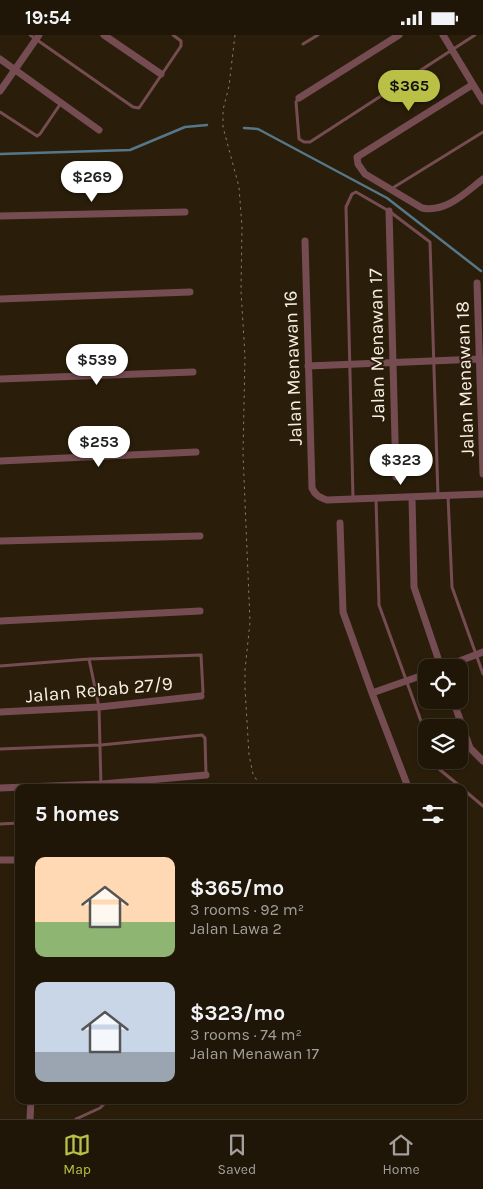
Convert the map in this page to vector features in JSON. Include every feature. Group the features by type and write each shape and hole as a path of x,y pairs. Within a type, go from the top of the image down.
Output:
{"street":[{"path":"104,35 161,74"},
{"path":"299,98 399,35"},
{"path":"443,35 483,101"},
{"path":"0,91 35,36"},
{"path":"0,59 100,130"},
{"path":"472,85 357,157 358,165 365,175 422,208 432,210 454,201 483,179"},
{"name":"Jalan Menawan 17","path":"389,211 396,477"},
{"path":"0,216 185,212"},
{"name":"Jalan Menawan 16","path":"305,241 312,488 319,497 326,499 353,499"},
{"name":"Jalan Menawan 18","path":"477,283 483,475"},
{"path":"0,299 190,292"},
{"path":"308,366 480,359"},
{"path":"0,379 193,371"},
{"path":"0,461 196,452"},
{"path":"353,499 483,494"},
{"path":"412,497 414,587 439,659"},
{"path":"340,523 342,606 372,693 407,784"},
{"path":"0,541 200,536"},
{"path":"0,621 200,611"},
{"path":"465,659 480,654"},
{"path":"372,693 418,677"},
{"name":"Jalan Rebab 27/9","path":"0,712 99,707 201,696"},
{"path":"455,709 470,748 483,761"},
{"path":"121,784 206,775"},
{"path":"0,788 15,788"},
{"path":"0,861 15,860"},
{"path":"30,1119 31,1104"}],"lane":[{"path":"35,36 133,107 139,108 181,46 181,41 173,35"},
{"path":"304,45 318,35"},
{"path":"299,98 296,102 299,139 304,142 310,142 475,35"},
{"path":"0,112 37,137 62,103"},
{"path":"390,189 483,132"},
{"path":"353,499 346,207 352,194 356,192 389,211 430,242 438,495"},
{"path":"448,495 451,581 480,654 483,674"},
{"path":"376,498 378,601 420,719"},
{"path":"0,667 89,659 201,655 203,692 201,696"},
{"path":"89,659 99,707 102,784"},
{"path":"0,749 100,745 202,735 204,738 206,775"},
{"path":"439,769 457,784"},
{"path":"467,793 483,806"},
{"path":"0,824 15,823"},
{"path":"76,1119 100,1108 104,1104"}],"path":[{"path":"235,35 223,127 239,187 242,227 241,291 245,356 242,454 250,622 245,688 249,755 253,774 259,784"}],"waterway":[{"path":"0,154 130,150 185,127 207,125"},
{"path":"244,128 258,129 387,198 481,271"}]}
